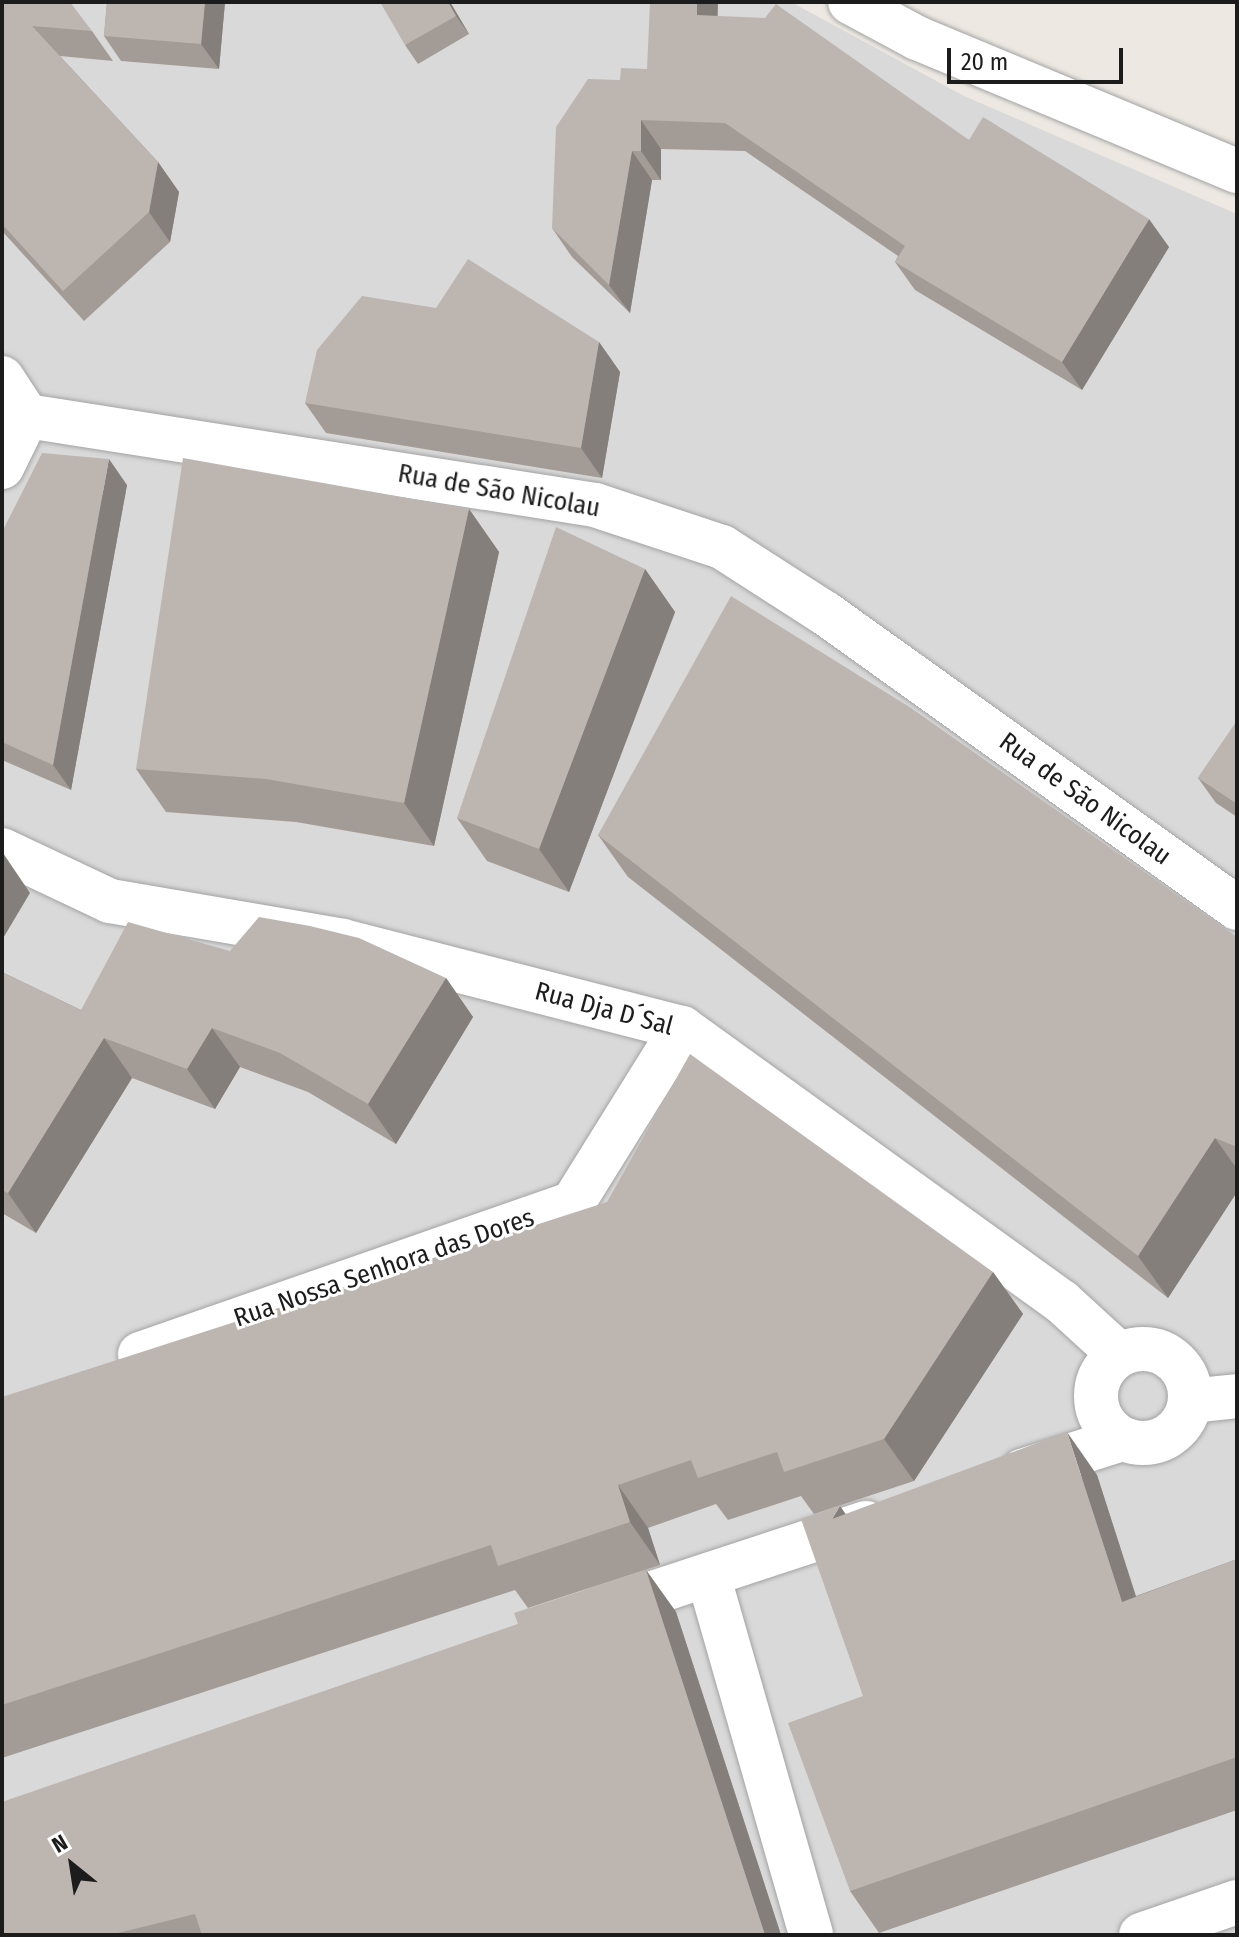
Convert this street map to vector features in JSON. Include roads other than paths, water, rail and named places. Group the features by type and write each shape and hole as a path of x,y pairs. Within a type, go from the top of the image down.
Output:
{"street":[{"path":"850,2 917,38 1237,171"},
{"path":"2,378 27,416 2,467"},
{"name":"Rua de São Nicolau","path":"27,416 595,505 722,547 825,613 1237,908"},
{"name":"Rua Dja D´Sal","path":"2,850 110,901 343,941 682,1028 1062,1302 1119,1354"},
{"name":"Rua Nossa Senhora das Dores","path":"107,1365 573,1203 682,1028"},
{"path":"1149,1349 1163,1353 1185,1373 1190,1401 1186,1416 1165,1438 1136,1443 1122,1439 1101,1418 1096,1390 1100,1376 1119,1354 1149,1349"},
{"path":"1190,1401 1237,1396"},
{"path":"989,1483 1122,1439"},
{"path":"558,1625 900,1512"},
{"path":"708,1575 811,1935"},
{"path":"1141,1935 1237,1902"}]}
